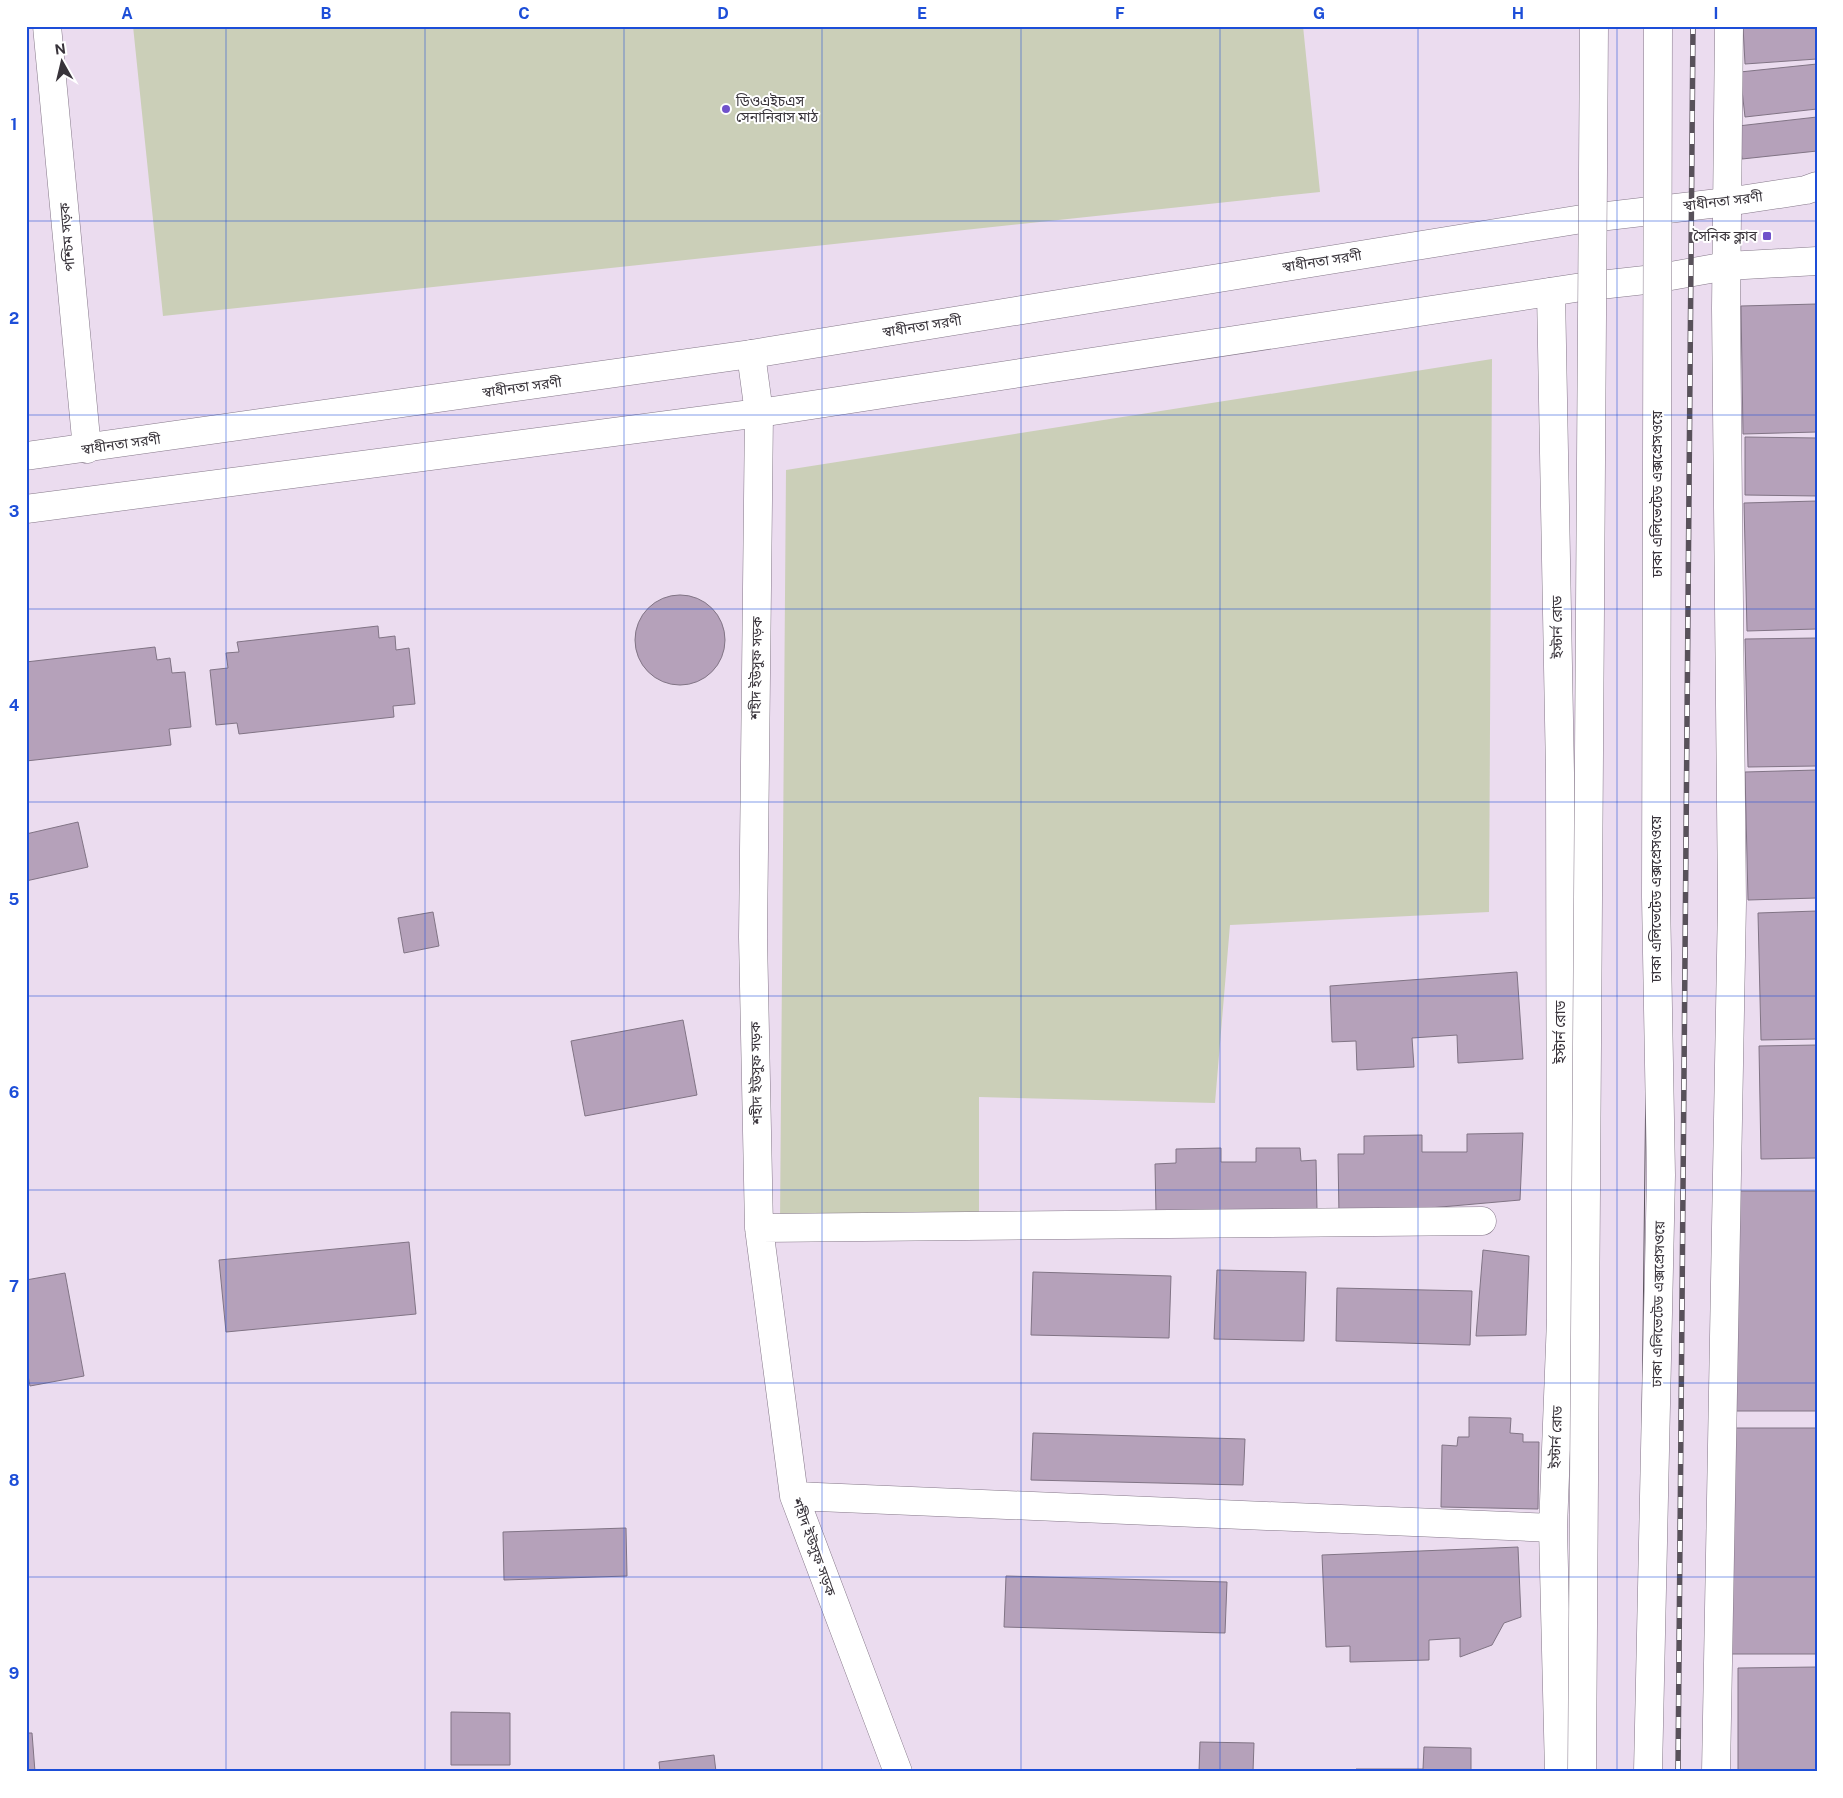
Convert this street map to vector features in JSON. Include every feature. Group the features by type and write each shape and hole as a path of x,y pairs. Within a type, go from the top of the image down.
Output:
{"main road":[{"name":"পশ্চিম সড়ক","path":"47,26 87,449"},
{"path":"1581,26 1582,286"},
{"path":"1582,1772 1594,26"},
{"name":"ঢাকা এলিভেটেড এক্সপ্রেসওয়ে","path":"1648,1772 1661,1175 1656,897 1658,26"},
{"path":"1716,1772 1732,902 1727,266 1729,26"},
{"name":"স্বাধীনতা সরণী","path":"26,456 87,449 751,354 1582,219 1727,202 1806,190 1817,186"},
{"path":"26,510 759,413 1582,286 1654,279 1727,266 1817,261"},
{"name":"ইস্টার্ন রোড","path":"1551,292 1560,803 1561,1320 1553,1528 1559,1772"},
{"name":"শহীদ ইউসুফ সড়ক","path":"751,354 759,413 753,937 759,1228 794,1496 898,1772"},
{"path":"759,1228 1482,1221"},
{"path":"794,1496 1553,1528"}],"green space":[{"name":"ডিওএইচএস সেনানিবাস মাঠ","path":"133,26 1303,26 1320,192 163,316"},
{"path":"1492,359 1489,912 1230,925 1215,1103 979,1097 979,1221 780,1223 786,470"}],"building":[{"path":"1743,26 1817,26 1817,59 1745,64"},
{"path":"1817,64 1817,109 1745,117 1740,72"},
{"path":"1817,117 1817,151 1742,159 1738,126"},
{"path":"1817,304 1817,432 1743,434 1741,306"},
{"path":"1745,437 1817,438 1817,496 1745,495"},
{"path":"1817,501 1817,629 1747,631 1744,503"},
{"path":"680,595 697,598 712,608 722,623 725,640 722,657 712,672 697,682 680,685 663,682 648,672 638,657 635,640 638,623 648,608 663,598"},
{"path":"378,626 379,638 395,636 396,650 409,648 415,704 393,706 394,717 239,734 237,723 216,725 210,670 228,668 226,653 239,652 237,642"},
{"path":"1817,638 1817,766 1748,767 1745,639"},
{"path":"155,647 157,660 170,658 172,673 185,672 191,727 169,729 171,745 26,761 26,662"},
{"path":"1817,770 1817,898 1748,900 1745,772"},
{"path":"78,822 88,867 26,881 26,834"},
{"path":"1817,911 1817,1039 1761,1040 1758,913"},
{"path":"433,912 439,946 404,953 398,918"},
{"path":"1517,972 1523,1059 1458,1063 1457,1035 1412,1038 1414,1067 1357,1070 1356,1041 1332,1042 1330,986"},
{"path":"683,1020 697,1095 585,1116 571,1041"},
{"path":"1817,1045 1817,1158 1761,1159 1759,1046"},
{"path":"1523,1133 1520,1200 1339,1216 1338,1154 1364,1154 1364,1136 1422,1135 1422,1152 1467,1152 1467,1134"},
{"path":"1221,1148 1221,1162 1256,1162 1256,1148 1300,1148 1301,1161 1316,1160 1317,1210 1156,1213 1155,1164 1176,1163 1176,1149"},
{"path":"1736,1191 1817,1191 1817,1411 1734,1411"},
{"path":"409,1242 416,1314 226,1332 219,1260"},
{"path":"1483,1250 1529,1256 1526,1335 1476,1336"},
{"path":"1217,1270 1306,1272 1304,1341 1214,1339"},
{"path":"1033,1272 1171,1276 1169,1338 1031,1335"},
{"path":"65,1273 84,1376 30,1386 26,1365 26,1280"},
{"path":"1337,1288 1472,1291 1470,1345 1336,1341"},
{"path":"1469,1417 1511,1418 1510,1433 1523,1434 1523,1442 1539,1442 1538,1509 1441,1507 1442,1445 1457,1446 1458,1437 1469,1437"},
{"path":"1731,1428 1817,1428 1817,1654 1729,1654"},
{"path":"1033,1433 1245,1439 1243,1485 1031,1480"},
{"path":"626,1528 627,1576 504,1580 503,1532"},
{"path":"1518,1547 1521,1617 1504,1623 1492,1645 1460,1657 1460,1638 1429,1640 1429,1660 1350,1662 1350,1646 1326,1647 1322,1555"},
{"path":"1006,1576 1227,1582 1225,1633 1004,1627"},
{"path":"1817,1667 1817,1772 1738,1772 1738,1668"},
{"path":"451,1712 510,1713 510,1765 451,1765"},
{"path":"26,1733 32,1733 35,1772 26,1772"},
{"path":"1200,1742 1254,1743 1253,1772 1199,1772"},
{"path":"1424,1747 1471,1748 1471,1770 1520,1770 1520,1772 1356,1772 1356,1769 1423,1769"},
{"path":"714,1755 716,1772 660,1772 659,1762"}],"tram line":[{"path":"1638,1772 1658,26"}],"railway":[{"path":"1678,1772 1693,26"}],"place":[{"name":"ডিওএইচএস সেনানিবাস মাঠ","path":"726,109"},
{"name":"সৈনিক ক্লাব","path":"1767,236"}]}
